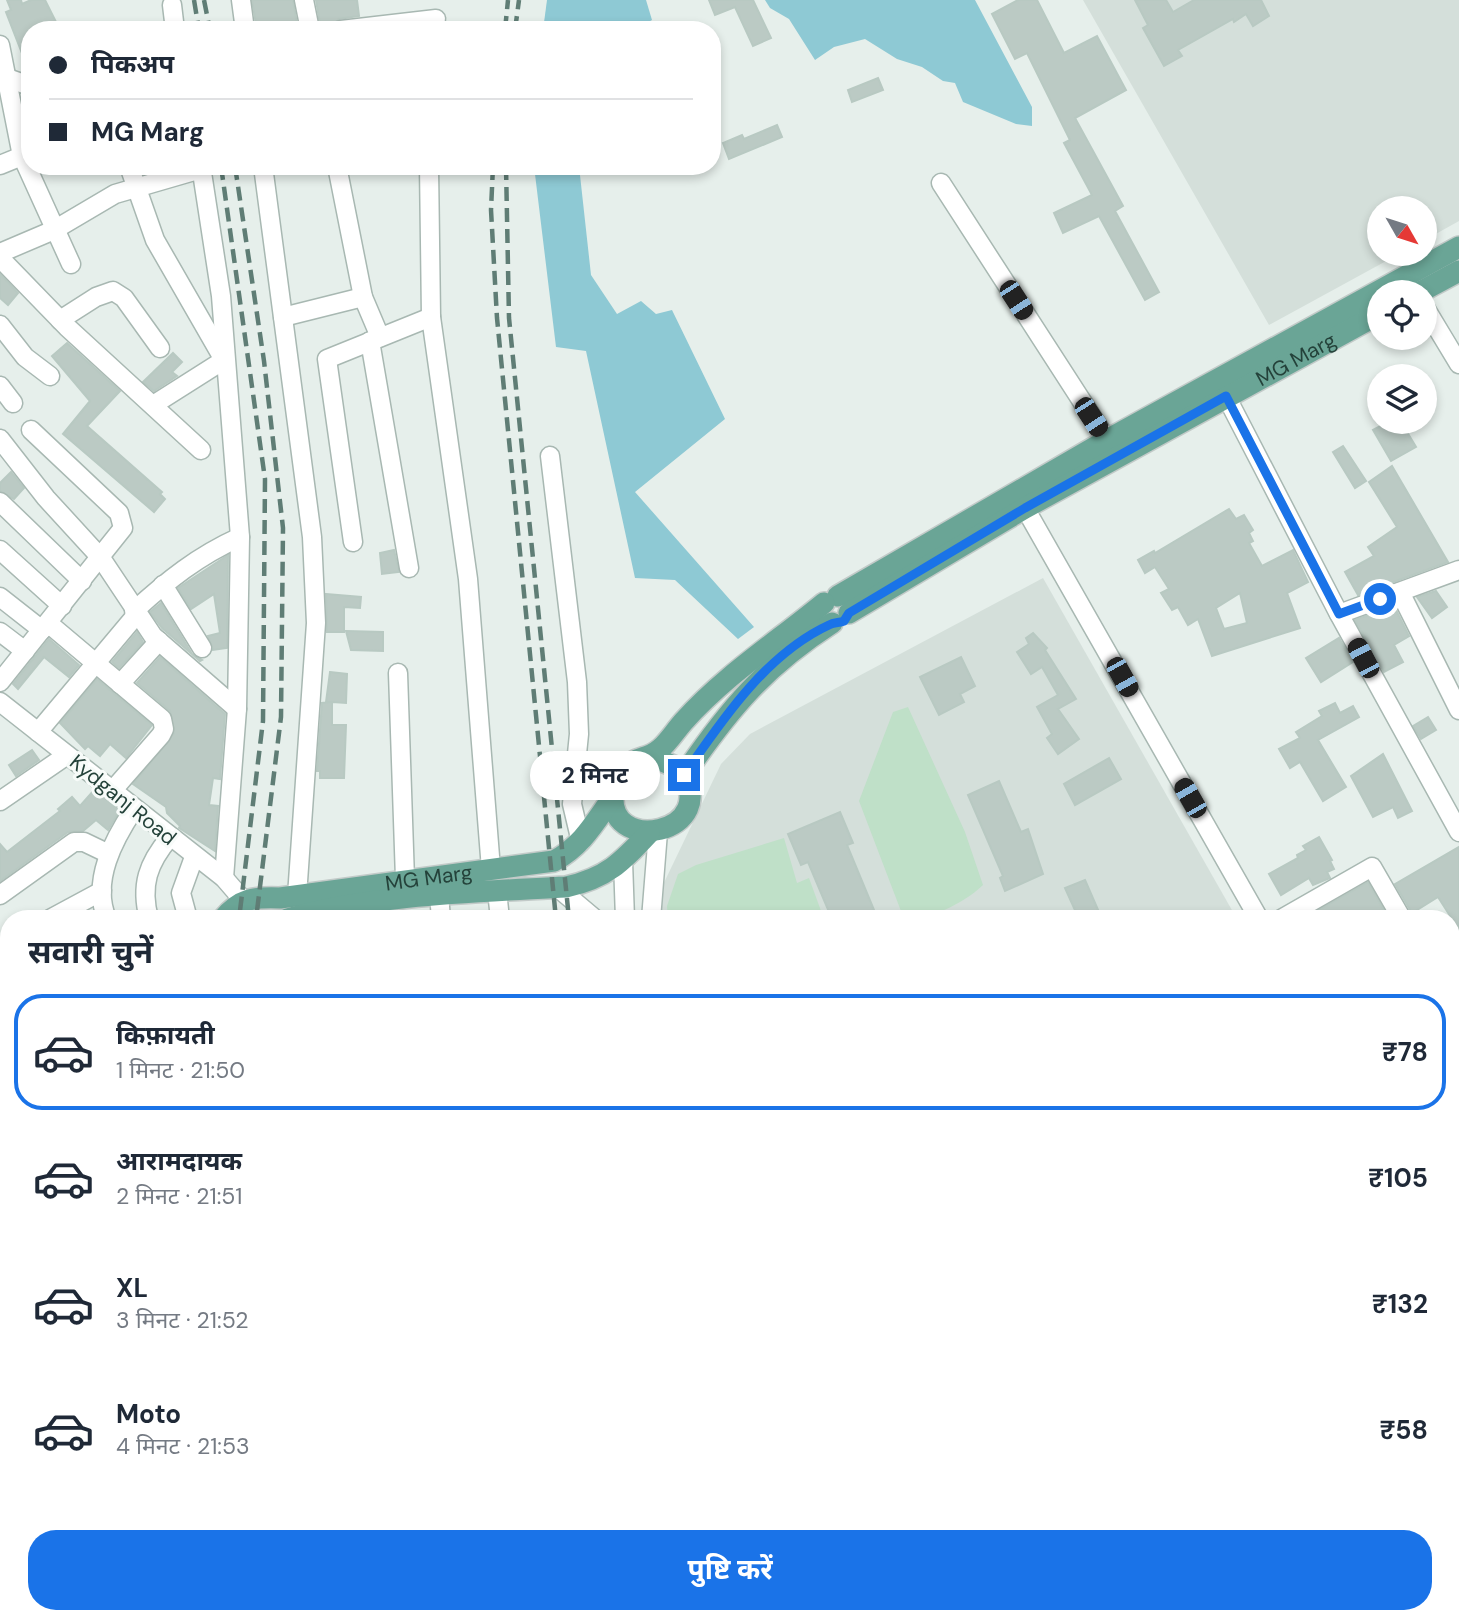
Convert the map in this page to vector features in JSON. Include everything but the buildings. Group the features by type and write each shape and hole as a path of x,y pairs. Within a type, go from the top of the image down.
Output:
{"main road":[{"path":"653,757 686,719 718,689 836,609 1107,440 1459,247"},
{"path":"1437,283 1459,271"},
{"name":"MG Marg","path":"684,775 738,701 788,651 836,609 1367,320"},
{"path":"653,757 671,762 684,775 689,792 686,810 675,825 653,832 624,822 613,797 621,771 635,760 653,757"},
{"name":"MG Marg","path":"243,900 297,896 405,879 554,861 581,842 613,797"},
{"name":"MG Marg","path":"356,910 439,894 556,887 586,882 609,872 653,832"},
{"path":"232,910 243,900"}],"street":[{"path":"241,0 244,21"},
{"path":"304,0 308,21"},
{"path":"436,21 439,0"},
{"path":"172,5 174,21"},
{"path":"0,45 4,80 21,122"},
{"path":"0,165 21,156"},
{"path":"30,175 71,264"},
{"path":"131,175 155,240 226,363"},
{"path":"160,175 116,194 2,261 60,320 201,450"},
{"path":"202,175 221,296 240,537 237,709 224,878"},
{"path":"264,175 312,537 316,623 297,896"},
{"path":"339,175 363,297 375,339 410,568"},
{"path":"429,175 431,317 468,579 491,869"},
{"path":"941,183 1107,440"},
{"path":"60,320 96,297 113,291 124,298 160,348"},
{"path":"283,317 363,297"},
{"path":"353,542 327,359 431,317"},
{"path":"0,325 25,357 50,376"},
{"path":"1437,328 1459,364"},
{"path":"153,405 226,363"},
{"path":"0,386 13,403"},
{"path":"1226,396 1339,614 1459,832"},
{"path":"0,682 123,528 119,513 31,430"},
{"path":"3,451 101,558 135,613 159,641 237,709"},
{"path":"550,456 577,682 579,734 572,804 581,842"},
{"path":"0,502 82,581"},
{"path":"1025,508 1254,910"},
{"path":"38,732 135,613 163,585 208,551 240,537"},
{"path":"0,550 62,606"},
{"path":"1339,614 1459,570"},
{"path":"163,585 202,648"},
{"path":"1400,592 1459,710"},
{"path":"0,597 95,663 162,719 164,729 112,791"},
{"path":"0,632 25,651"},
{"path":"120,684 159,641"},
{"path":"398,673 405,879"},
{"name":"Kydganj Road","path":"2,707 38,732 224,878 243,900"},
{"path":"0,801 67,755"},
{"path":"105,910 102,891 109,854 134,809"},
{"path":"651,910 653,832"},
{"path":"147,910 145,878 154,856 170,837"},
{"path":"0,895 74,842 84,842 109,854"},
{"path":"186,910 181,892 194,857"},
{"path":"623,861 625,910"},
{"path":"1297,910 1371,867 1397,910"},
{"path":"556,887 584,910"},
{"path":"67,910 102,891"},
{"path":"497,891 499,910"},
{"path":"439,894 440,910"}],"shaded area":[{"path":"1083,0 1459,0 1459,221 1437,233 1437,196 1367,196 1367,266 1377,266 1269,325"},
{"path":"1043,578 1232,910 661,910 660,891 721,764 750,734"}],"green space":[{"path":"908,707 965,832 983,885 943,910 901,910 859,801 893,712"},
{"path":"784,838 797,883 809,878 821,910 667,910 678,874 696,865"}],"water":[{"path":"547,0 646,0 652,20 650,21 544,21"},
{"path":"765,0 975,0 1032,107 1032,126 1016,124 963,102 955,83 943,81 922,67 897,59 865,39 834,47 815,60 789,19 770,8"},
{"path":"535,175 580,175 591,275 617,314 641,301 656,314 672,310 725,419 635,492 754,627 738,639 675,580 635,578 586,351 556,347"}],"railway":[{"path":"194,0 198,21"},
{"path":"204,0 208,21"},
{"path":"506,21 508,0"},
{"path":"516,21 519,0"},
{"path":"222,175 265,479 263,721 240,910"},
{"path":"236,175 264,361 283,528 281,717 257,910"},
{"path":"493,175 491,210 497,318 555,910"},
{"path":"506,175 509,318 568,910"}],"route":[{"path":"684,775 738,701 788,651 832,623 844,621 849,613 1025,508 1226,396 1339,614 1380,599"}]}
